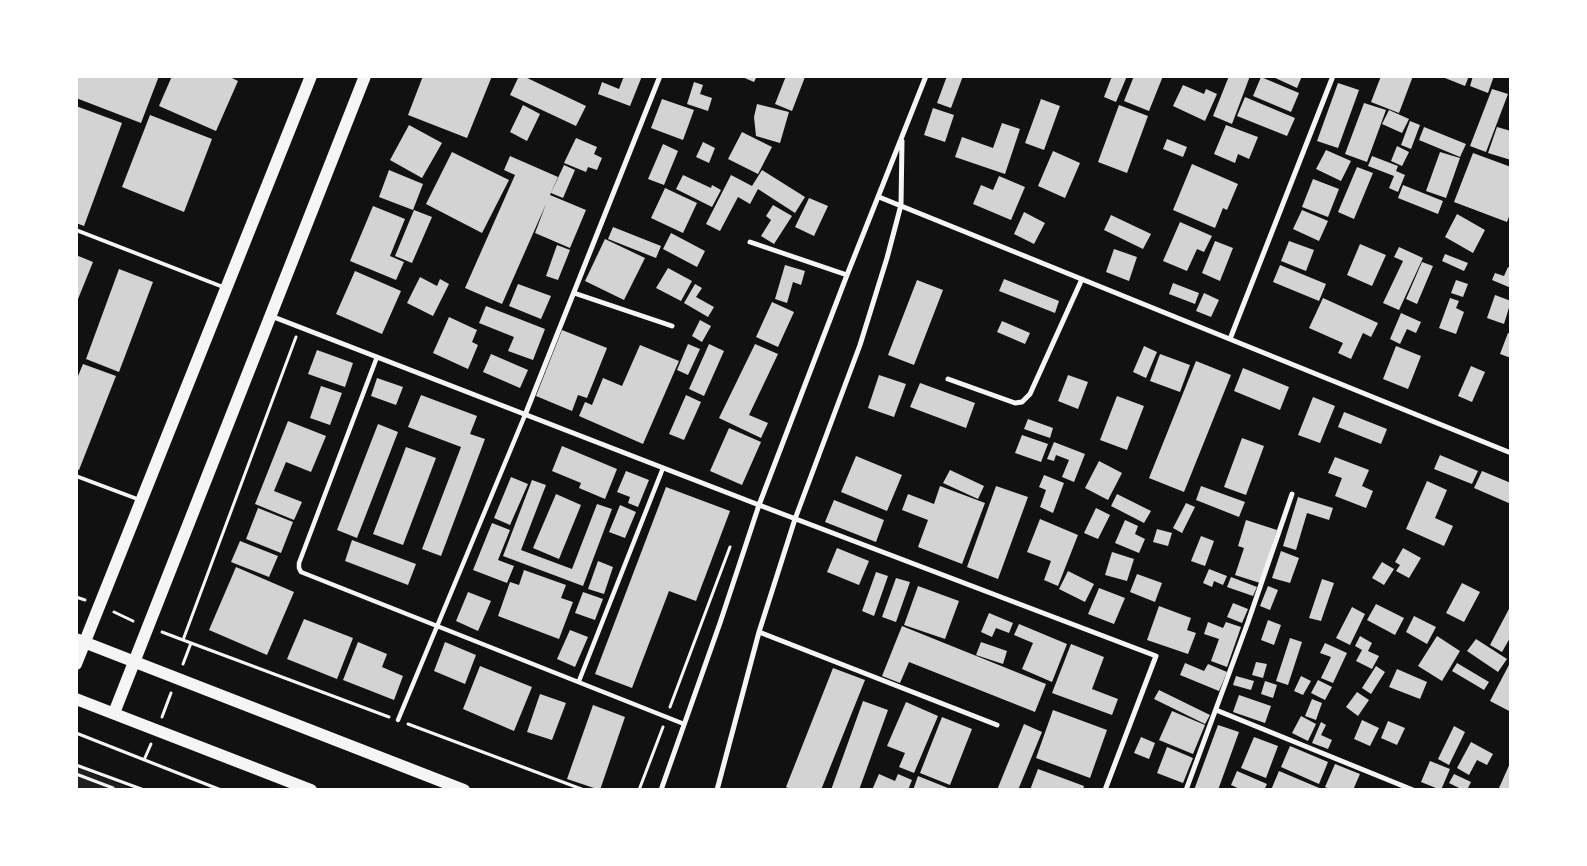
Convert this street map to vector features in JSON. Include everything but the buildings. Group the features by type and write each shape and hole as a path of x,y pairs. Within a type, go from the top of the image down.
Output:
{"main road":[{"path":"76,664 81,641 100,606 311,76"},
{"path":"114,713 365,76"},
{"path":"81,641 464,790"},
{"path":"76,699 310,790"}],"street":[{"path":"398,720 525,414 660,76"},
{"path":"661,790 759,505 847,274 926,76"},
{"path":"1230,339 1333,76"},
{"path":"717,790 759,632 795,519 860,345 887,258 900,205 902,136"},
{"path":"879,197 1511,453"},
{"path":"750,242 847,274"},
{"path":"948,379 1015,403 1022,402 1030,394 1082,279"},
{"path":"574,293 672,326"},
{"path":"271,316 662,468 1156,656 1105,790"},
{"path":"377,357 299,568 301,572 684,724"},
{"path":"579,681 662,468"},
{"path":"1186,790 1292,494"},
{"path":"759,632 997,725"},
{"path":"1216,710 1413,790"}],"lane":[{"path":"76,230 227,288"},
{"path":"76,476 142,501"}],"path":[{"path":"182,640 300,327"},
{"path":"639,790 731,546"},
{"path":"76,597 182,640 584,790"},
{"path":"144,760 191,643"},
{"path":"76,733 221,790"},
{"path":"76,764 144,790"},
{"path":"76,774 112,788 112,790"}],"shaded area":[{"path":"76,767 134,790 76,790"}]}
